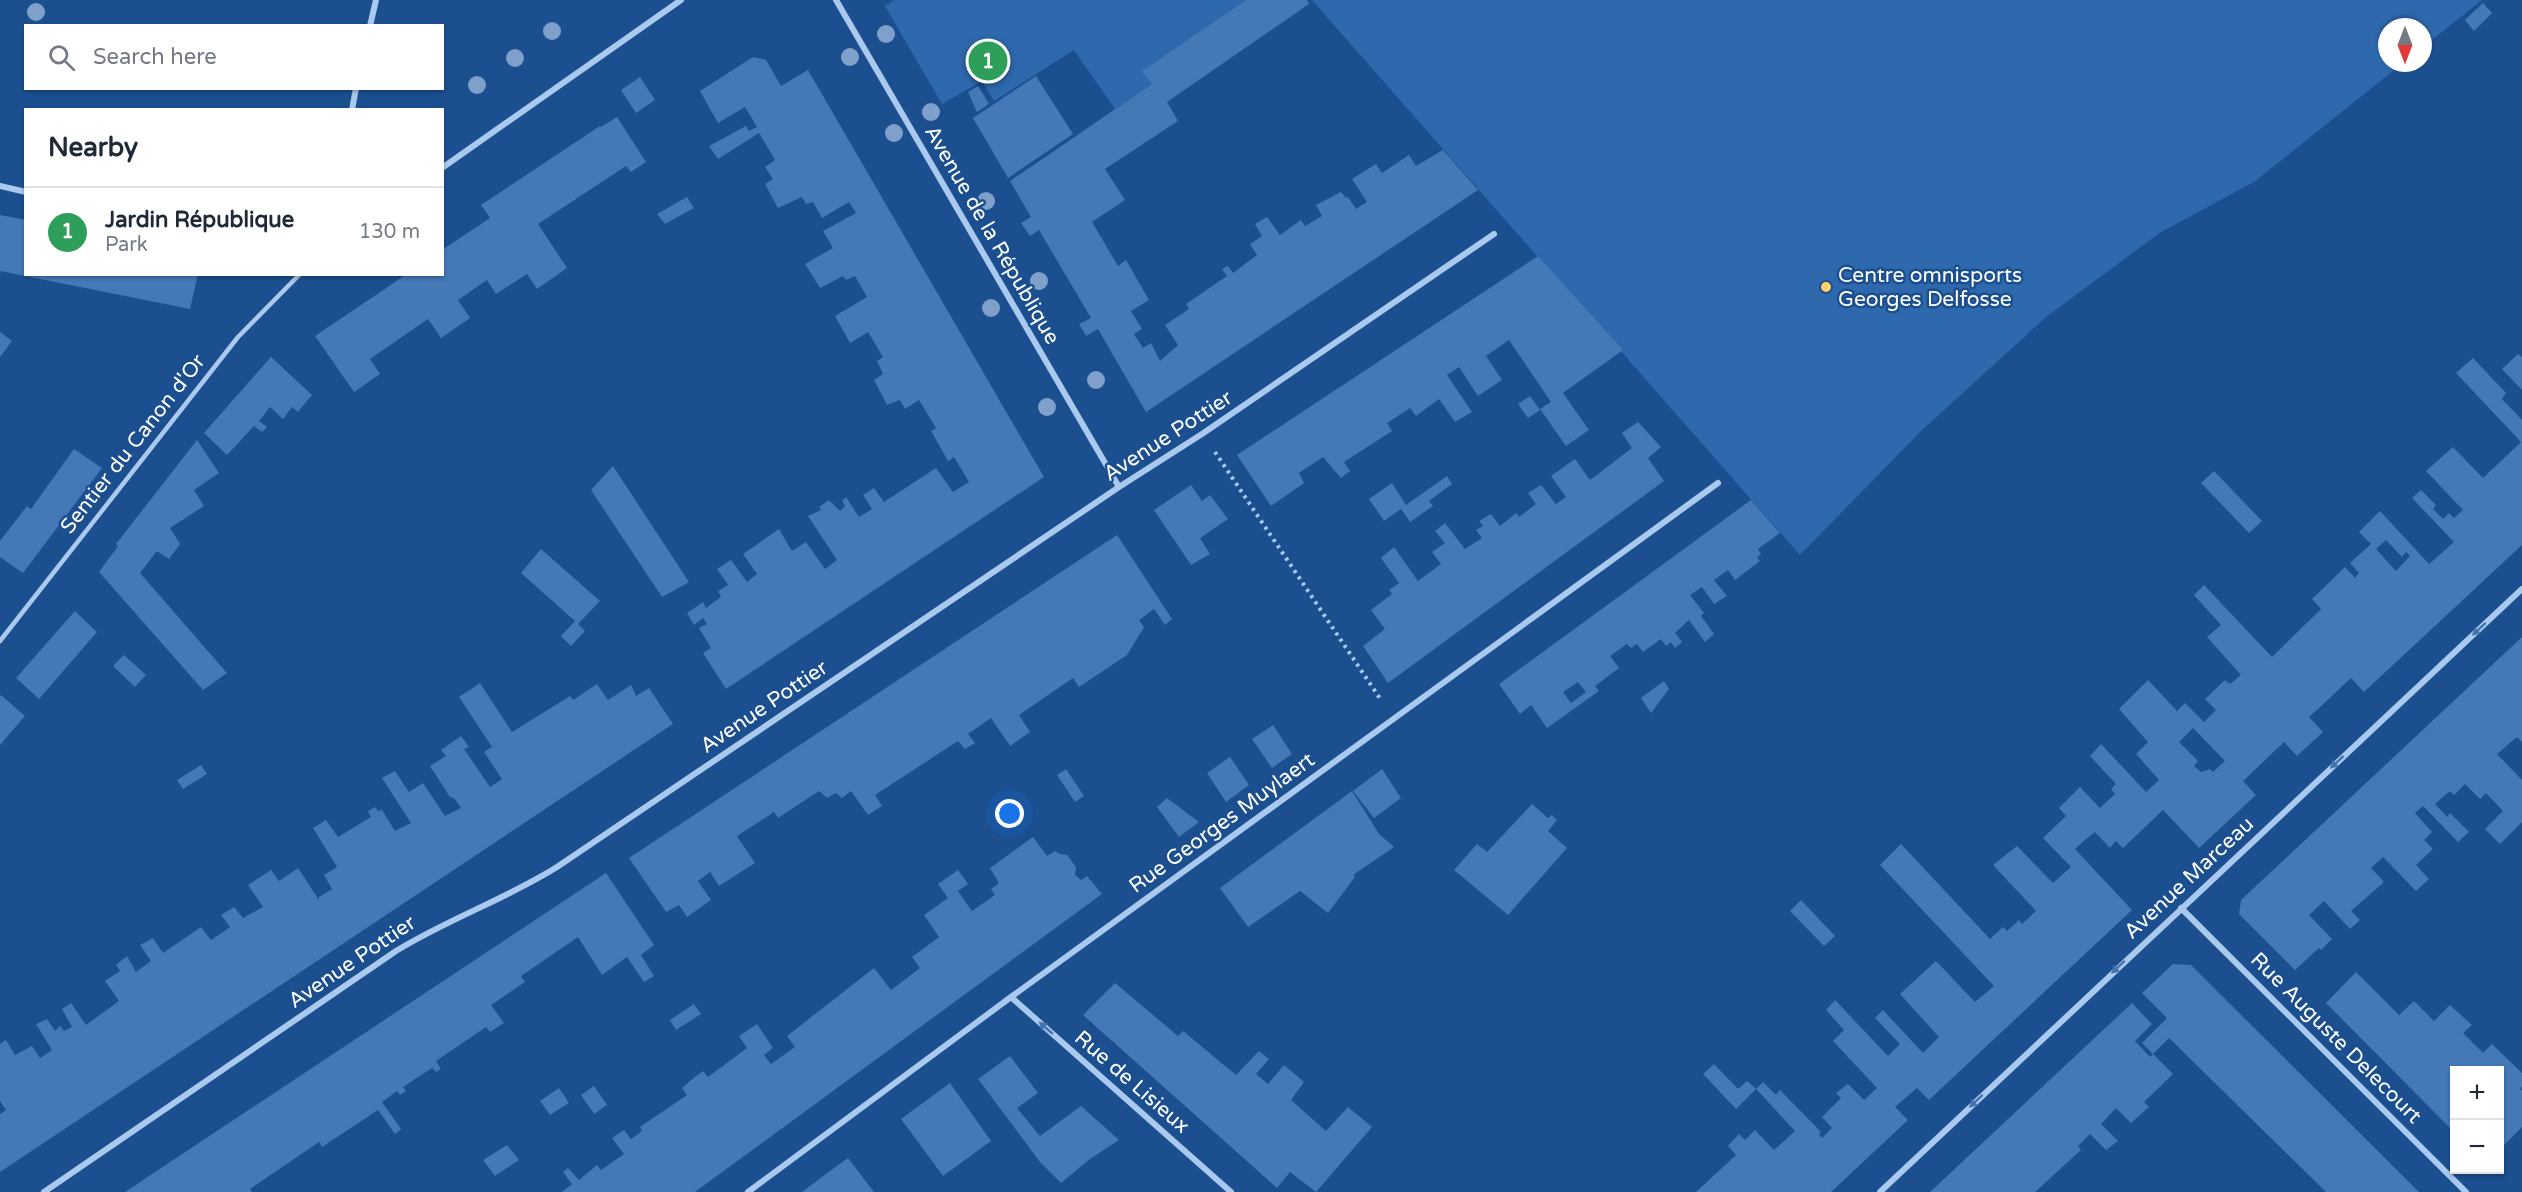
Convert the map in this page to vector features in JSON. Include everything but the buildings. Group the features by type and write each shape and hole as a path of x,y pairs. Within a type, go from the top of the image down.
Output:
{"street":[{"path":"370,24 376,0"},
{"path":"444,167 681,0"},
{"name":"Avenue de la République","path":"837,0 1119,487"},
{"path":"352,108 356,90"},
{"path":"0,186 24,192"},
{"name":"Avenue Pottier","path":"44,1192 396,951 451,920 524,887 557,867 1119,487 1202,434 1494,234"},
{"name":"Rue Georges Muylaert","path":"748,1192 1011,997 1718,483"},
{"name":"Avenue Marceau","path":"1880,1192 2522,589"},
{"name":"Rue Auguste Delecourt","path":"2181,908 2466,1192"},
{"name":"Rue de Lisieux","path":"1011,997 1231,1192"}],"lane":[{"name":"Sentier du Canon d'Or","path":"0,641 238,337 298,276"}],"path":[{"path":"1202,434 1393,718"}],"shaded area":[{"path":"894,0 1246,0 1143,71 1152,84 1115,109 1074,50 994,101 982,81 942,104 885,6"},
{"name":"Centre omnisports Georges Delfosse","path":"1312,0 2482,0 2432,40 2432,18 2378,18 2378,72 2392,72 2254,182 2161,232 2046,317 1919,433 1800,555"}],"place":[{"name":"Jardin République","path":"988,61"},
{"name":"Centre omnisports Georges Delfosse","path":"1826,287"}]}
